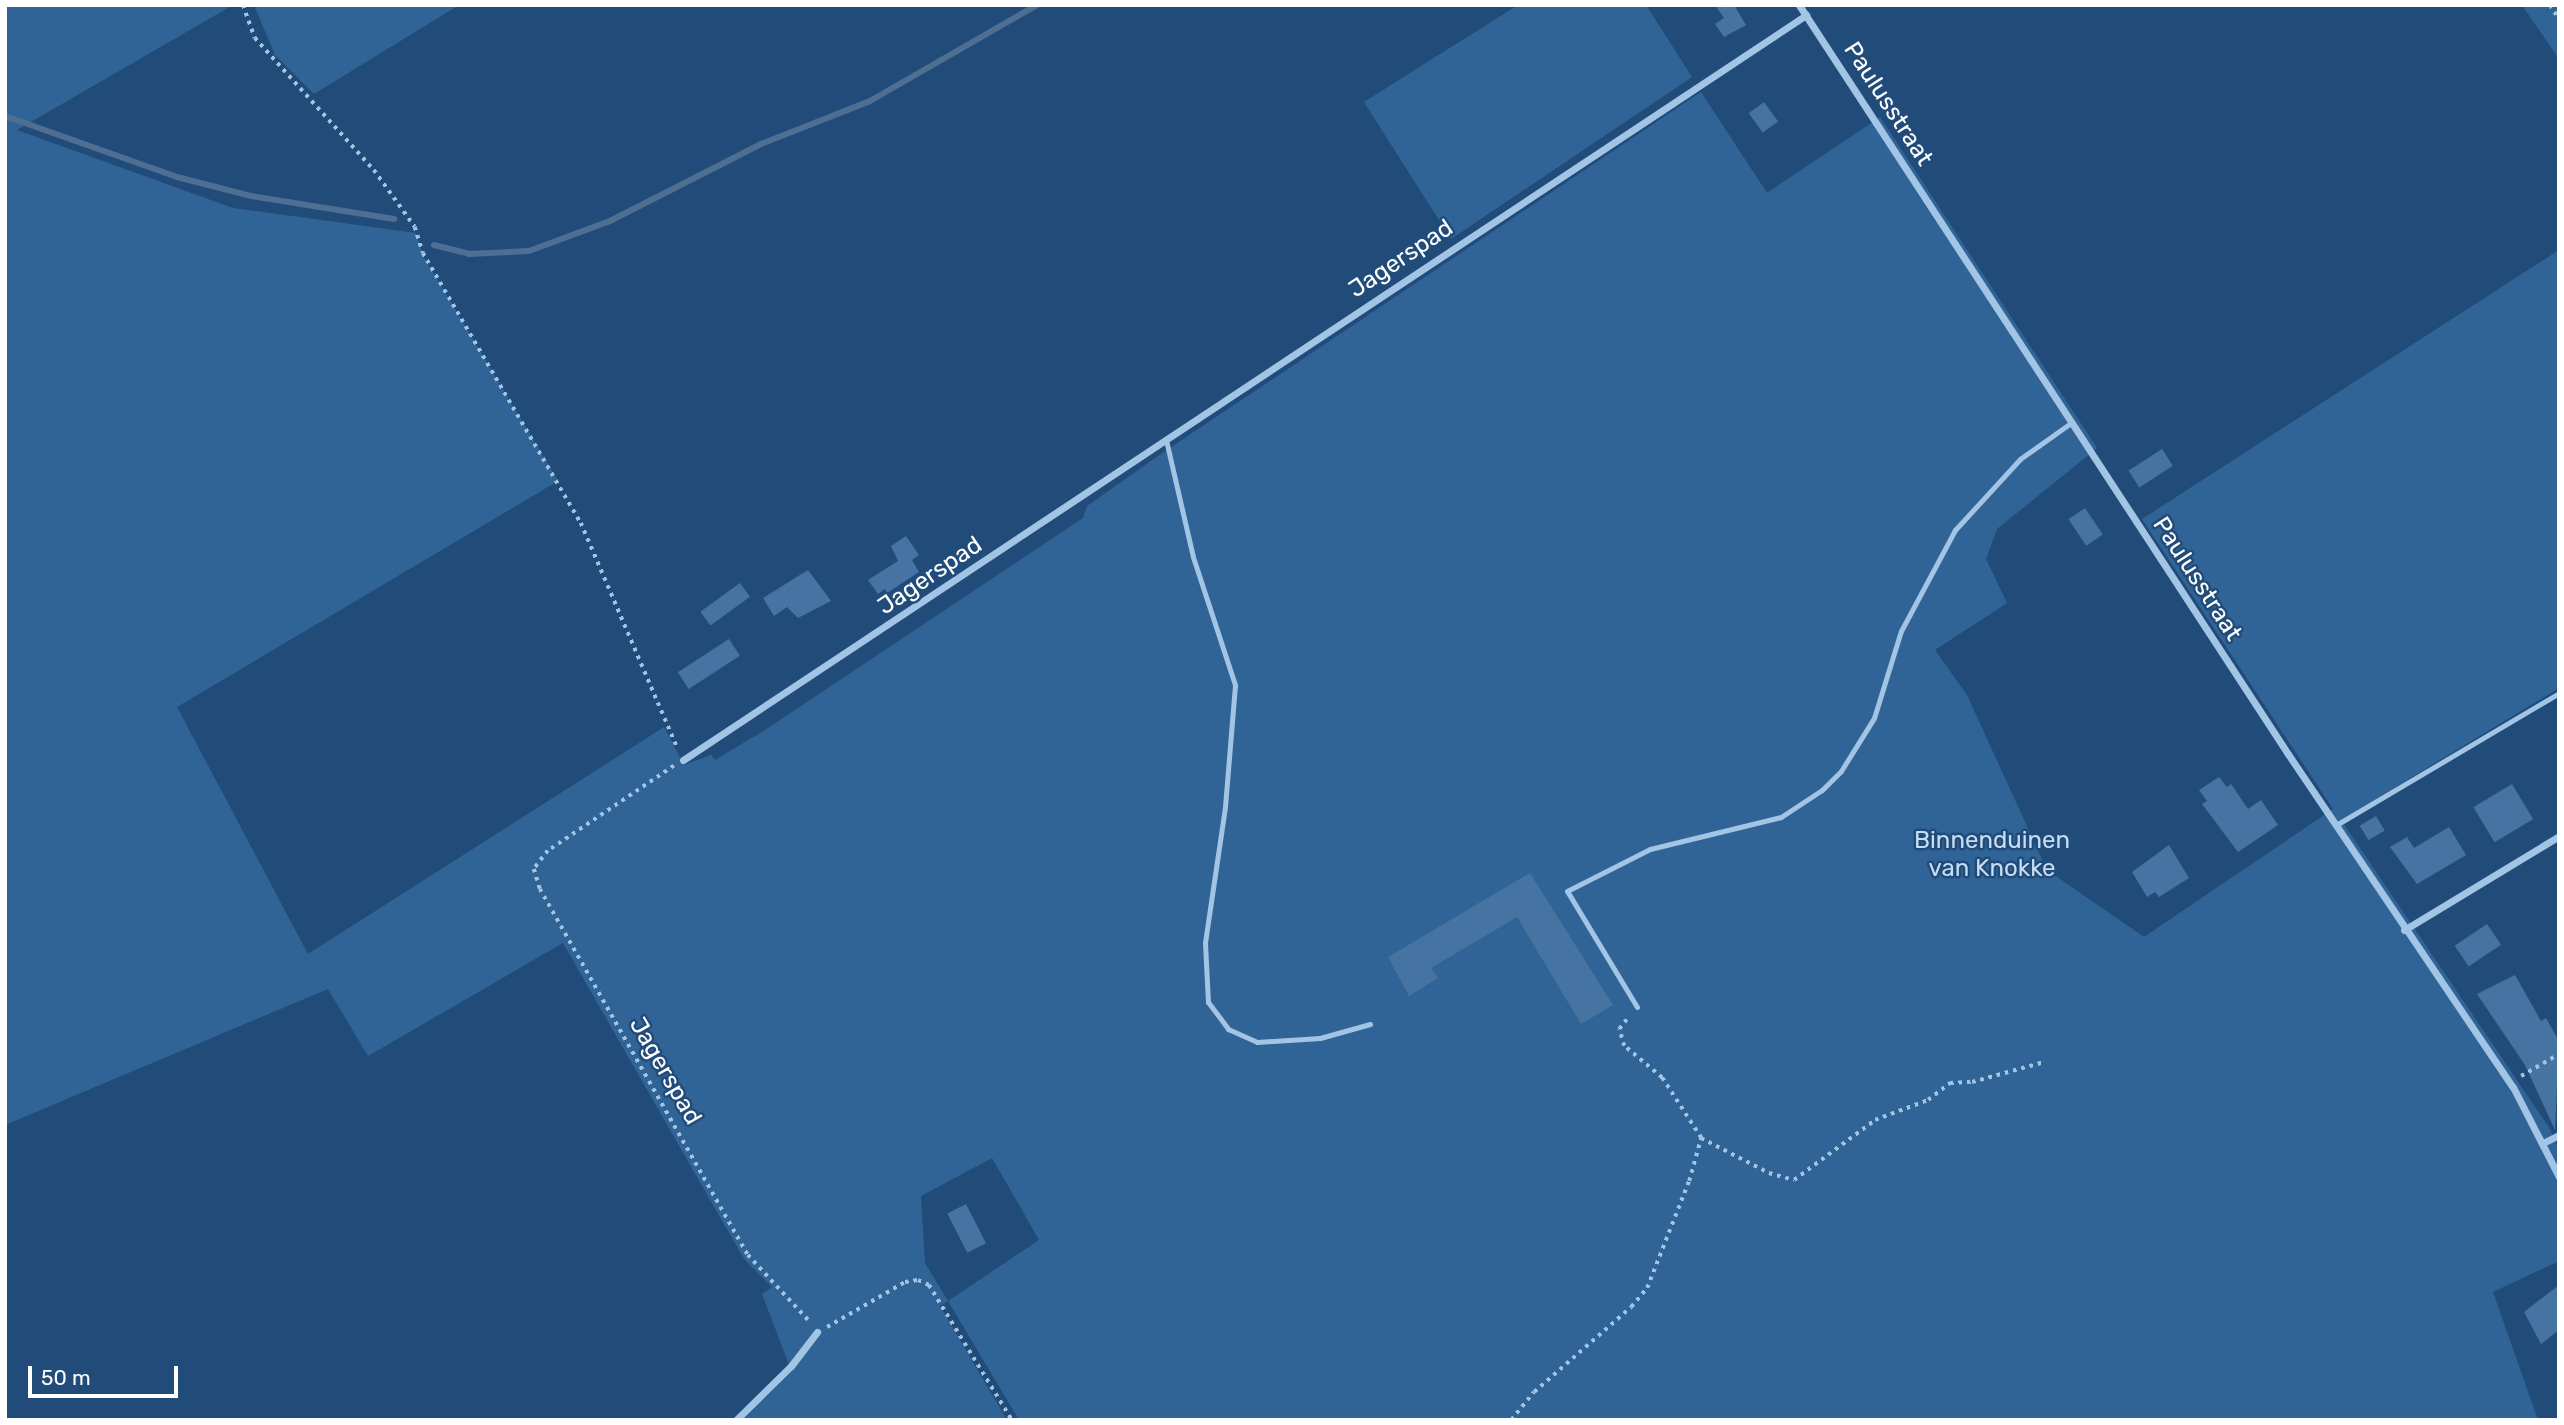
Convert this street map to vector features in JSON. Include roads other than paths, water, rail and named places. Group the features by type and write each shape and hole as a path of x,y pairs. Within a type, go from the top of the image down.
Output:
{"street":[{"name":"Paulusstraat","path":"1799,5 2404,930 2510,1083 2559,1177"},
{"name":"Jagerspad","path":"682,760 1806,15"},
{"path":"2404,930 2559,836"},
{"path":"2543,1143 2559,1135"},
{"path":"736,1420 791,1366 817,1332"}],"lane":[{"path":"1637,1007 1567,891 1650,849 1781,817 1822,790 1841,771 1874,718 1900,631 1955,530 2020,459 2072,422"},
{"path":"1166,440 1193,556 1236,685 1226,794 1205,943 1208,1002 1228,1029 1257,1042 1320,1038 1370,1024"},
{"path":"2336,825 2559,693"}],"waterway":[{"path":"434,245 469,254 529,251 610,221 761,144 870,101 1037,5"},
{"path":"5,116 177,177 251,196 394,219"}],"park label":[{"name":"Binnenduinen van Knokke","path":"1992,855"}]}
